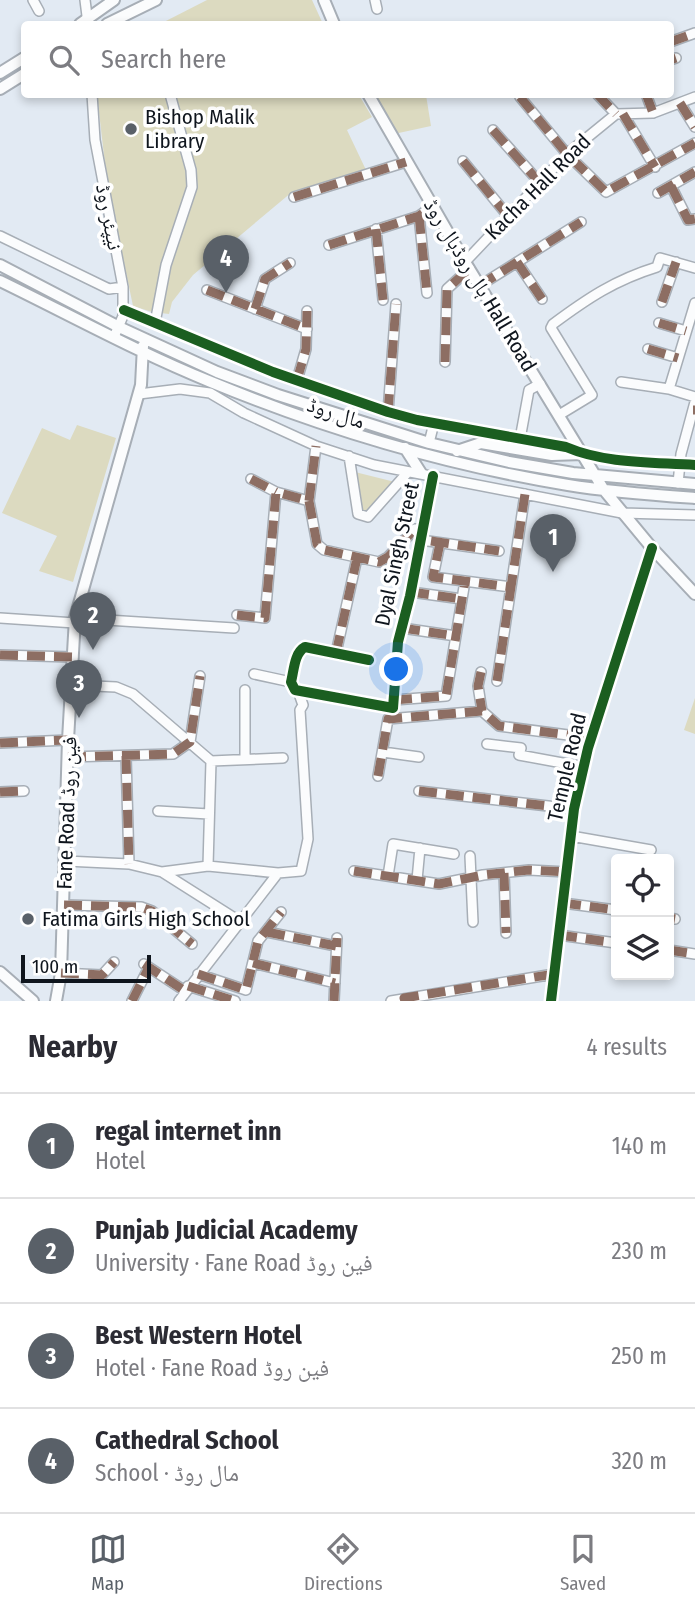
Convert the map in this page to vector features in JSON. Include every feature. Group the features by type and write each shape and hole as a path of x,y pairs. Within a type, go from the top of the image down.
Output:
{"main road":[{"path":"324,0 333,21"},
{"path":"88,21 108,1"},
{"path":"113,21 149,2"},
{"path":"0,73 21,60"},
{"path":"0,89 21,76"},
{"name":"ہال روڈہال روڈ Hall Road","path":"370,98 479,286 604,490 695,594"},
{"name":"مال روڈ","path":"0,265 143,346 210,388 405,448 484,469 604,490 695,498"},
{"name":"مال روڈ","path":"0,281 116,332"},
{"name":"مال روڈ","path":"143,346 241,381 457,451 509,462 594,474 695,484"},
{"name":"Fane Road فین روڈ","path":"56,1001 61,973 68,740 75,621 139,394 143,372 143,346"},
{"path":"457,451 481,443 552,455 583,454"},
{"path":"405,448 421,473"},
{"path":"0,973 33,1001"}],"street":[{"path":"33,0 39,11"},
{"path":"85,0 86,21"},
{"path":"674,41 695,33"},
{"path":"619,114 653,113 695,97"},
{"name":"نیپئر روڈ","path":"92,98 95,140 122,287 124,310 116,332"},
{"path":"155,323 166,265 192,187 191,170 171,98"},
{"path":"521,98 567,154 606,192 695,143"},
{"path":"601,98 619,114 654,167"},
{"path":"647,98 653,113"},
{"path":"680,103 695,127"},
{"name":"Kacha Hall Road","path":"445,362 447,289 508,216 567,154 619,114"},
{"path":"493,130 540,183"},
{"path":"463,161 508,216"},
{"path":"294,197 406,162"},
{"path":"658,193 695,172"},
{"path":"671,186 688,220 695,219"},
{"path":"329,245 419,216 433,206"},
{"path":"419,216 427,293"},
{"path":"479,286 581,222"},
{"path":"376,229 383,300"},
{"path":"0,236 108,289 122,287"},
{"path":"559,415 592,395 551,328 553,324 604,288 633,274 657,267 660,258 695,268"},
{"path":"517,261 541,299"},
{"path":"662,302 676,262"},
{"path":"255,309 265,279 290,263"},
{"path":"207,290 307,329"},
{"path":"668,389 695,303"},
{"path":"388,412 396,304"},
{"path":"124,310 235,358 388,412 566,447 583,454 618,460 695,465"},
{"path":"297,380 306,349 307,311"},
{"path":"659,323 687,331"},
{"path":"648,349 678,359"},
{"path":"621,383 668,389 695,397"},
{"path":"520,439 529,390 540,384"},
{"path":"139,394 210,388 244,413 316,446 374,465 622,513 695,515"},
{"path":"678,483 679,464 694,408"},
{"path":"429,443 434,423"},
{"path":"316,446 309,501 317,544 324,550 379,562 388,558 415,529 423,529"},
{"path":"349,456 358,514 362,517 368,517 408,472"},
{"name":"Dyal Singh Street","path":"394,700 398,642 411,592 433,476"},
{"path":"251,479 275,492 309,501"},
{"path":"237,615 265,618 275,492"},
{"path":"497,681 525,494"},
{"path":"421,540 499,551"},
{"path":"440,542 433,577 511,587"},
{"name":"Temple Road","path":"551,1001 574,809 591,738 652,548"},
{"path":"336,653 357,558"},
{"path":"254,674 295,688 393,708 394,700 446,696 465,581"},
{"path":"411,592 462,599"},
{"path":"0,618 234,628"},
{"path":"402,628 456,636"},
{"path":"162,872 208,866 278,873 301,872 308,839 300,710 303,705 295,688 300,650 305,647 369,660"},
{"path":"0,655 73,657"},
{"path":"481,672 478,687 482,711 499,726 591,738"},
{"path":"68,757 173,754 190,742 200,676"},
{"path":"72,685 116,687 124,690 155,712 211,761 283,758"},
{"path":"245,690 246,758"},
{"path":"378,776 388,719 482,711"},
{"path":"0,743 68,740"},
{"path":"487,744 521,748 519,755 584,767"},
{"path":"383,752 419,757"},
{"path":"126,756 129,864"},
{"path":"208,866 211,761"},
{"path":"0,792 24,791"},
{"path":"419,791 574,809"},
{"path":"158,811 209,814"},
{"path":"571,836 651,850"},
{"path":"388,876 393,844 454,854"},
{"path":"417,880 421,848"},
{"path":"470,856 474,922"},
{"path":"66,862 129,864 162,872 233,917"},
{"path":"354,871 439,884 529,870 568,872"},
{"path":"178,1001 278,873"},
{"path":"504,873 506,933"},
{"path":"564,903 611,909"},
{"path":"64,905 142,907 152,911 192,944"},
{"path":"198,974 246,990 258,942 281,912"},
{"path":"267,932 337,942 334,1001"},
{"path":"559,935 611,942"},
{"path":"674,951 695,954"},
{"path":"61,973 102,975 114,962"},
{"path":"253,963 335,983"},
{"path":"132,1001 146,966 186,989 204,996 235,1001"},
{"path":"391,1001 427,998 554,974"}],"shaded area":[{"path":"207,0 312,0 322,21 166,21"},
{"path":"97,98 361,98 372,117 347,130 366,170 292,192 193,275 172,302 169,314 133,306 107,181"},
{"path":"377,98 426,98 431,126 394,134"},
{"path":"77,425 116,438 73,582 39,571 57,536 2,513 42,428 70,440"},
{"path":"351,471 399,483 362,517"},
{"path":"695,698 695,734 684,730"}],"marked path":[{"path":"674,41 695,33"},
{"path":"521,98 567,154 606,192 695,143"},
{"path":"601,98 616,114"},
{"path":"647,98 653,113"},
{"path":"680,103 695,127"},
{"path":"623,114 655,167"},
{"path":"493,130 540,183"},
{"path":"463,161 508,216"},
{"path":"294,197 406,162"},
{"path":"658,193 695,172"},
{"path":"671,186 688,220 695,219"},
{"path":"329,245 419,216 433,206"},
{"path":"419,216 427,293"},
{"path":"479,286 581,222"},
{"path":"376,229 383,300"},
{"path":"517,262 542,299"},
{"path":"662,302 676,262"},
{"path":"255,309 265,279 290,263"},
{"path":"445,362 447,289 469,269"},
{"path":"207,290 307,329"},
{"path":"388,412 396,304"},
{"path":"297,380 306,349 307,311"},
{"path":"659,323 686,331"},
{"path":"648,349 678,358"},
{"path":"237,615 265,618 276,492 309,501 316,446"},
{"path":"251,479 276,492"},
{"path":"440,543 433,577 511,587 525,494"},
{"path":"309,501 317,544 324,550 379,562 388,557 415,529 423,529"},
{"path":"431,541 499,551"},
{"path":"336,653 357,558"},
{"path":"394,700 446,696 465,581"},
{"path":"497,681 511,587"},
{"path":"411,592 462,599"},
{"path":"402,628 456,636"},
{"path":"0,655 73,657"},
{"path":"481,672 478,686 482,711"},
{"path":"68,757 173,754 190,742 200,676"},
{"path":"378,776 388,719 482,711 499,726 591,738"},
{"path":"0,743 68,740"},
{"path":"126,756 129,864"},
{"path":"0,792 24,791"},
{"path":"419,791 574,809"},
{"path":"354,871 439,884 483,875 529,870 567,872"},
{"path":"504,873 506,933"},
{"path":"563,903 611,909"},
{"path":"64,905 141,907 152,911 192,944"},
{"path":"198,974 246,990 258,941 281,912"},
{"path":"267,932 336,946"},
{"path":"559,935 611,942"},
{"path":"334,1001 337,938"},
{"path":"674,951 695,954"},
{"path":"61,973 102,975 114,962"},
{"path":"253,963 335,983"},
{"path":"144,964 185,991"},
{"path":"132,1001 149,967"},
{"path":"405,1001 404,998 554,974"},
{"path":"188,986 235,1001"}],"cycle path":[{"path":"124,310 273,372 417,420 566,447 597,457 695,465"},
{"path":"369,660 305,647 297,658 291,682 295,690 393,708 398,642 410,596 433,476"},
{"path":"551,1001 574,809 588,748 652,548"}],"place":[{"name":"Bishop Malik Library","path":"131,129"},
{"name":"Cathedral School","path":"226,293"},
{"name":"regal internet inn","path":"553,572"},
{"name":"Punjab Judicial Academy","path":"93,650"},
{"name":"Best Western Hotel","path":"79,718"},
{"name":"Fatima Girls High School","path":"28,919"}]}
